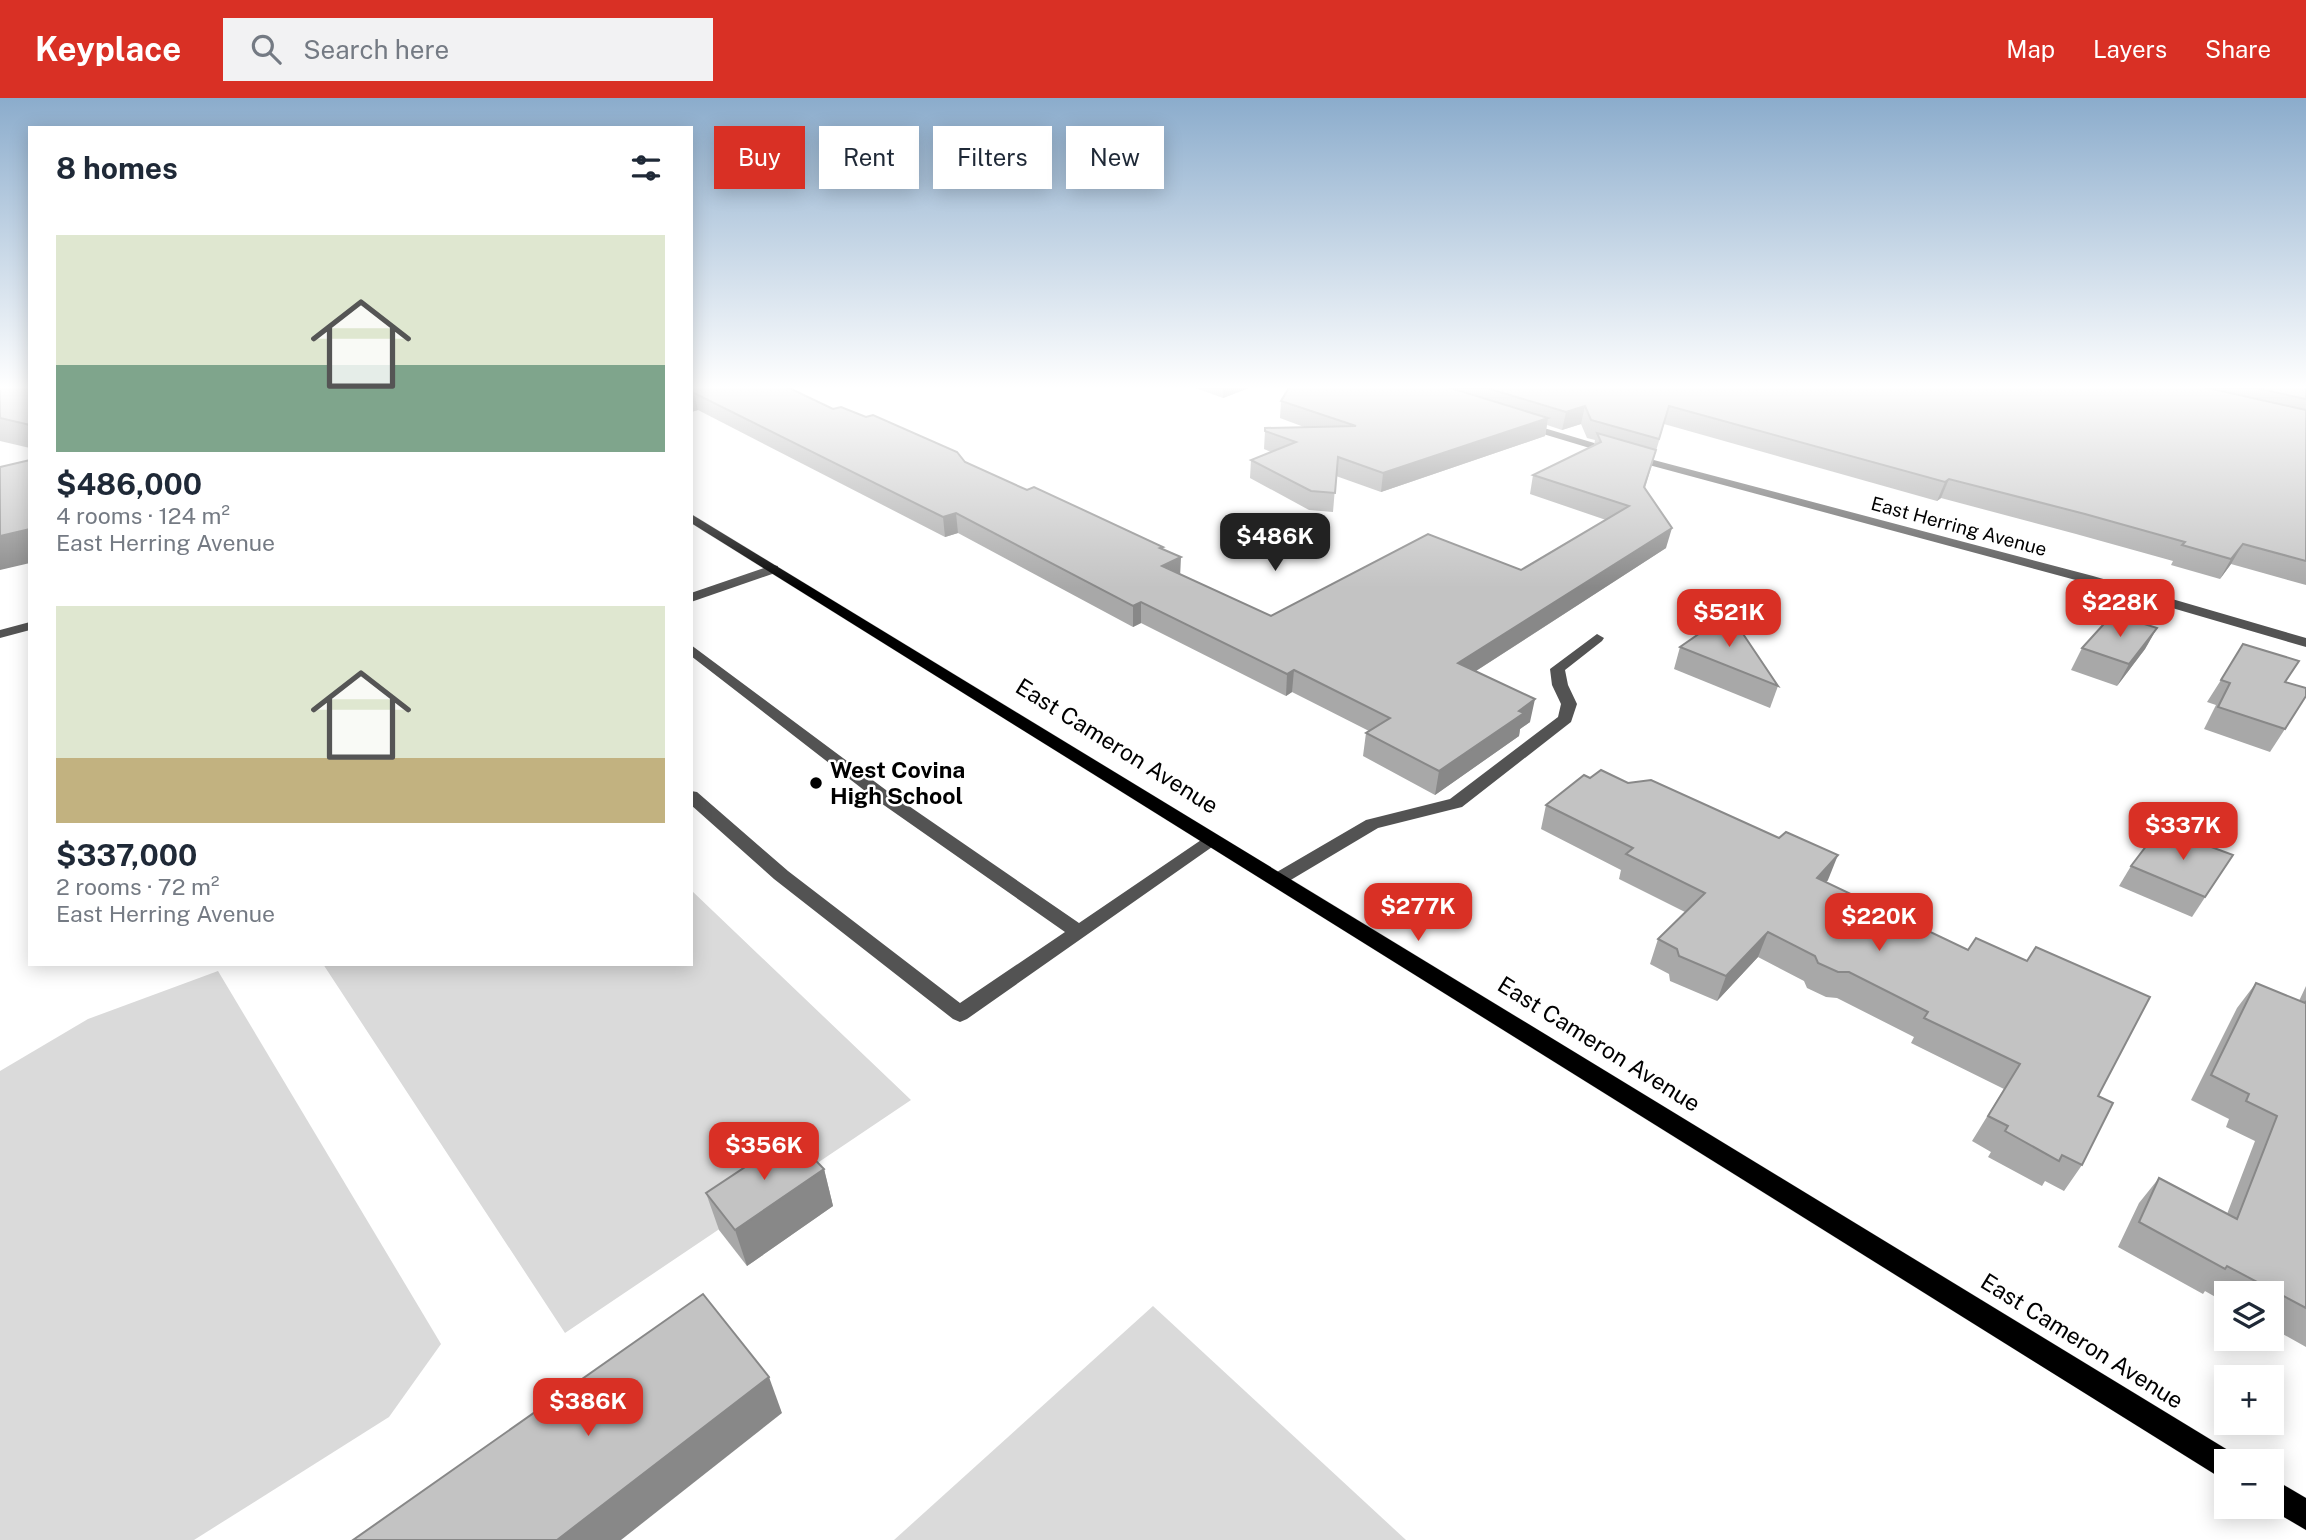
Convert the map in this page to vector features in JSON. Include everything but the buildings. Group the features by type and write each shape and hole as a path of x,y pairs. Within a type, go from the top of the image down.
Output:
{"main road":[{"name":"East Cameron Avenue","path":"693,519 2214,1458"},
{"path":"2284,1501 2306,1515"}],"street":[{"name":"East Herring Avenue","path":"1621,453 2088,579 2306,643"},
{"path":"693,597 774,569"},
{"path":"0,634 28,627"},
{"path":"1276,880 1372,824 1456,803 1565,719 1569,704 1560,685 1557,669 1597,638"},
{"path":"693,651 884,797 1079,932"},
{"path":"693,798 781,875 960,1014 1213,840"}],"shaded area":[{"path":"693,892 911,1100 565,1333 324,966 693,966"},
{"path":"218,971 441,1344 389,1417 194,1540 0,1540 0,1071 88,1019"},
{"path":"1153,1306 1406,1540 894,1540"}],"place":[{"name":"West Covina High School","path":"816,783"}]}
